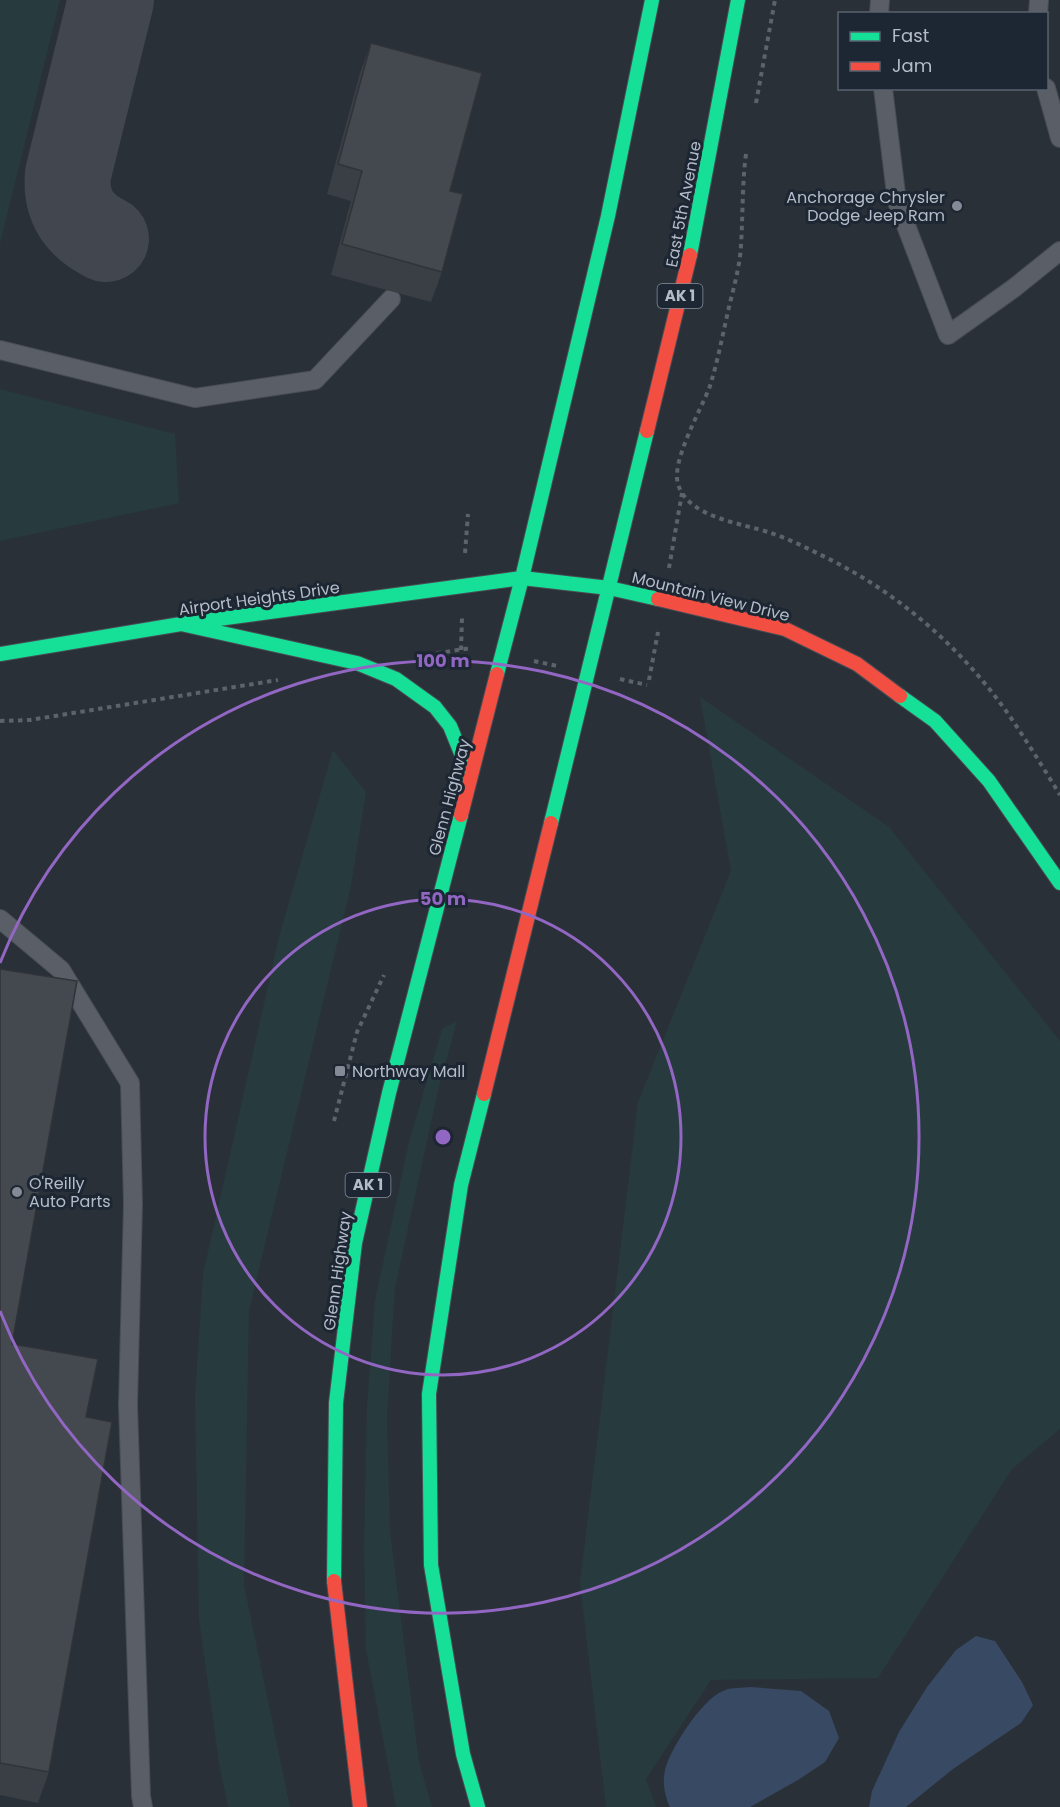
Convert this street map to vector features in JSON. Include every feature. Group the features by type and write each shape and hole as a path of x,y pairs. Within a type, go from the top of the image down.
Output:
{"main road":[{"name":"AK 1","path":"522,578 608,216 652,0"},
{"name":"East 5th Avenue","path":"609,588 696,232 738,0"},
{"name":"Airport Heights Drive","path":"0,654 181,624 522,578 609,588"},
{"name":"Glenn Highway","path":"360,1807 334,1584 336,1403 356,1243 388,1093 522,578"},
{"name":"AK 1","path":"478,1807 463,1754 431,1565 429,1394 460,1185 609,588"},
{"name":"Mountain View Drive","path":"609,588 785,629 857,664 935,721 989,781 1060,883"},
{"path":"181,624 357,663 396,679 435,707 450,726 463,758 463,807"}],"lane":[{"path":"884,90 897,202 948,336 1060,251"},
{"path":"1048,90 1060,138"},
{"path":"0,350 195,398 315,380 391,300"},
{"path":"0,920 61,970 130,1083 134,1204 128,1405 143,1807"}],"path":[{"path":"755,104 774,0"},
{"path":"747,150 743,181 740,261 709,387 680,458 678,484 682,492 699,509 710,515 792,541 864,578 906,606 964,660 987,686 1010,717 1060,795"},
{"path":"408,657 474,648"},
{"path":"0,721 30,720 286,679"},
{"path":"334,1121 357,1032 387,968"}],"green space":[{"path":"0,0 60,0 0,244"},
{"path":"0,389 175,434 179,503 0,541"},
{"path":"700,697 889,827 1060,1041 1060,1429 1012,1469 878,1678 711,1680 646,1779 656,1807 606,1807 580,1583 638,1102 731,871"},
{"path":"333,750 366,792 351,886 249,1311 244,1585 290,1807 228,1807 219,1763 199,1619 195,1398 203,1274 279,937"},
{"path":"457,1021 438,1091 395,1288 387,1417 390,1531 419,1762 432,1807 396,1807 366,1649 364,1547 367,1406 375,1301 409,1142 442,1029"}],"water":[{"path":"976,1636 995,1641 1022,1682 1033,1705 1021,1723 953,1769 906,1807 869,1807 872,1791 899,1732 927,1687 956,1650"},
{"path":"751,1687 801,1691 829,1711 839,1738 825,1762 750,1807 670,1807 665,1789 665,1770 673,1750 688,1726 706,1704 723,1691"}],"building":[{"path":"371,43 482,73 450,191 463,194 442,272 342,244 362,171 338,164"},
{"path":"0,969 77,981 12,1344 98,1359 86,1417 112,1422 49,1772 0,1763"}],"taxiway":[{"path":"106,239 88,227 75,213 69,195 68,174 111,0"}],"traffic: fast":[{"path":"497,674 608,216 652,0"},
{"path":"690,255 738,0"},
{"path":"551,823 647,431"},
{"path":"0,654 181,624 522,578 609,588 658,599"},
{"path":"181,624 357,663 396,679 435,707 450,726 463,758 463,784"},
{"path":"900,696 935,721 989,781 1060,883"},
{"path":"334,1581 336,1403 355,1243 389,1093 461,815"},
{"path":"478,1807 463,1754 431,1565 429,1394 461,1185 484,1094"}],"traffic: jam":[{"path":"647,431 690,255"},
{"path":"658,599 785,629 857,664 900,696"},
{"path":"461,815 497,674"},
{"path":"484,1094 551,823"},
{"path":"334,1581 360,1807"}],"place":[{"name":"Anchorage Chrysler Dodge Jeep Ram","path":"957,206"},
{"name":"Northway Mall","path":"340,1071"},
{"name":"O'Reilly Auto Parts","path":"17,1192"}]}
